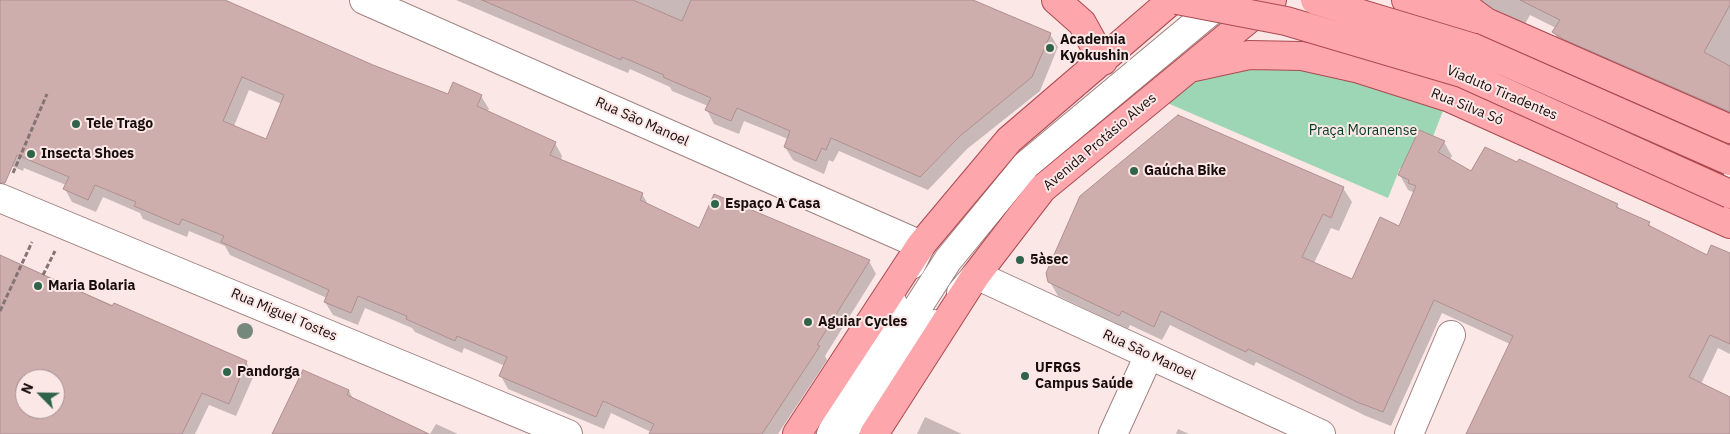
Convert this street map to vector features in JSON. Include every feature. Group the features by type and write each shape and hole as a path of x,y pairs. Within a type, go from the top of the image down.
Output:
{"main road":[{"path":"1056,0 1082,23 1103,61"},
{"path":"797,434 921,245 1009,140 1172,0"},
{"name":"Viaduto Tiradentes","path":"1177,0 1286,21 1462,73 1730,194"},
{"name":"Avenida Protásio Alves","path":"874,434 976,275 1042,189 1272,0"},
{"name":"Viaduto Tiradentes","path":"1315,0 1474,48 1730,161"},
{"path":"1350,0 1337,14 1334,39 1342,56 1356,68"},
{"path":"1406,0 1486,22 1730,129"},
{"path":"1456,0 1486,22"},
{"name":"Rua Silva Só","path":"1190,68 1249,55 1302,56 1356,68 1450,98 1730,224"}],"street":[{"name":"Rua São Manoel","path":"364,0 921,245"},
{"path":"835,434 948,260 1026,165 1224,0"},
{"path":"1190,68 1254,0"},
{"name":"Rua Miguel Tostes","path":"1,199 568,434"},
{"path":"831,434 921,245"},
{"name":"Rua São Manoel","path":"976,275 1321,434"},
{"path":"840,434 976,275"},
{"path":"1409,434 1451,335"},
{"path":"1113,434 1149,355"}],"path":[{"path":"1,199 47,94"},
{"path":"0,311 43,216"}],"green space":[{"name":"Praça Moranense","path":"1216,68 1337,69 1446,103 1418,175 1400,168 1388,198 1165,102"}],"building":[{"path":"0,0 225,0 373,65 448,94 453,82 482,95 477,106 556,142 550,155 643,193 640,200 699,228 714,194 870,260 817,345 820,346 762,434 649,434 654,424 603,401 596,417 499,376 507,357 457,336 455,341 406,319 407,316 358,296 351,313 324,302 329,290 221,242 224,236 182,219 179,225 134,206 136,202 95,185 88,200 63,189 69,177 17,155 5,183 0,183","holes":["242,77 284,95 266,139 223,121"]},
{"path":"482,0 633,0 682,21 691,0 973,0 1051,33 1032,77 960,136 920,177 831,138 826,150 822,148 816,161 784,147 790,131 737,108 731,121 705,110 711,98 622,57 621,60"},
{"path":"1520,0 1730,0 1730,5 1704,52 1730,66 1730,112 1565,40 1552,32 1560,20"},
{"path":"1178,115 1344,187 1331,218 1323,214 1302,257 1352,279 1380,217 1399,226 1416,186 1408,183 1409,180 1398,175 1419,130 1445,141 1438,152 1471,171 1485,147 1517,162 1519,159 1618,204 1616,207 1650,222 1648,225 1707,255 1711,245 1730,253 1730,344 1710,335 1689,377 1730,397 1730,434 1466,434 1513,336 1434,300 1383,412 1357,402 1248,349 1246,352 1161,311 1154,327 1122,311 1119,316 1048,282 1046,273 1080,196"},
{"path":"0,255 112,306 114,303 247,361 229,404 202,393 182,434 0,434"},
{"path":"303,370 349,390 347,395 429,434 272,434"}],"place":[{"name":"Academia Kyokushin","path":"1050,48"},
{"name":"Tele Trago","path":"76,124"},
{"name":"Insecta Shoes","path":"31,154"},
{"name":"Gaúcha Bike","path":"1134,171"},
{"name":"Espaço A Casa","path":"715,204"},
{"name":"5àsec","path":"1020,260"},
{"name":"Maria Bolaria","path":"38,286"},
{"name":"Aguiar Cycles","path":"808,322"},
{"name":"Pandorga","path":"227,372"},
{"name":"UFRGS Campus Saúde","path":"1025,376"}]}
